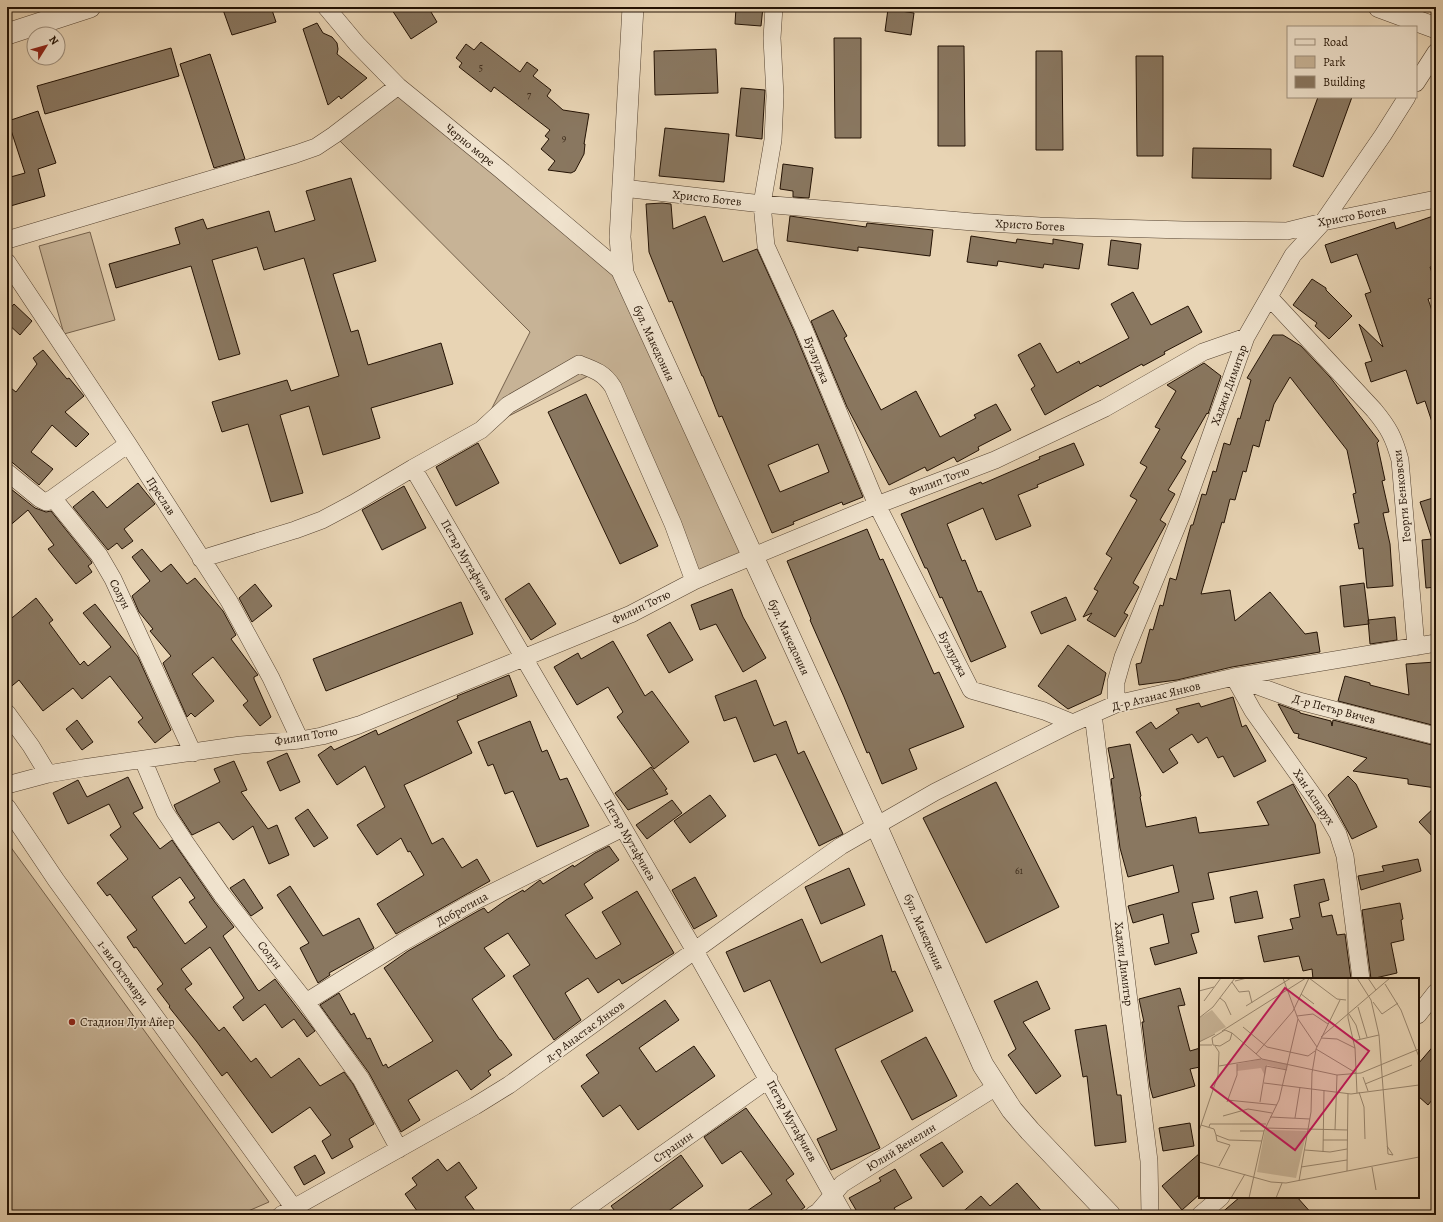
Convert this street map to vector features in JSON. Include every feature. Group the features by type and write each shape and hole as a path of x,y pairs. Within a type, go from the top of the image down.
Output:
{"street":[{"path":"7,34 90,7"},
{"name":"Черно море","path":"326,7 357,44 398,86 501,170 623,273"},
{"name":"бул. Македония","path":"634,7 622,188 620,237 623,273 876,825 984,1065 996,1087 1012,1110 1110,1215"},
{"name":"Бузлуджа","path":"774,7 772,38 775,96 773,140 762,204 766,246 803,327 877,505 971,690 1044,711 1073,723"},
{"path":"1379,7 1436,28"},
{"path":"1417,81 1436,52"},
{"path":"7,240 316,147 398,86"},
{"name":"Хаджи Димитър","path":"1116,704 1116,682 1123,657 1187,502 1246,337 1293,255 1323,222 1383,135 1406,98"},
{"name":"Христо Ботев","path":"622,188 762,204 1040,226 1184,230 1287,230 1436,199"},
{"name":"Преслав","path":"7,262 128,444 229,601 271,678 300,740"},
{"name":"Георги Бенковски","path":"1269,297 1374,410 1388,427 1396,443 1400,460 1416,647"},
{"name":"Филип Тотю","path":"7,784 48,774 241,745 300,740 322,736 359,725 631,614 694,581 877,505 995,460 1105,408 1203,352 1246,337"},
{"path":"201,559 295,530 322,520 481,430 508,405 573,366 579,364 598,371 607,378 613,387 673,524 694,581"},
{"path":"7,472 40,499 46,502 128,444"},
{"name":"Петър Мутафчиев","path":"413,468 695,951 844,1215"},
{"name":"Солун","path":"53,498 99,555 113,579 193,753"},
{"name":"Д-р Атанас Янков","path":"876,825 935,792 1073,723 1116,704 1234,677 1436,643"},
{"name":"Д-р Петър Вичев","path":"1234,677 1299,701 1436,736"},
{"name":"Хан Аспарух","path":"1234,677 1254,711 1327,815 1338,834 1345,856 1361,978"},
{"path":"7,713 31,746 48,774"},
{"name":"Хаджи Димитър","path":"1093,714 1149,1160 1150,1215"},
{"name":"Солун","path":"143,760 165,812 222,895 306,1002 361,1079 399,1149"},
{"name":"1-ви Октомври","path":"7,807 56,880 291,1213"},
{"name":"д-р Анастас Янков","path":"291,1213 509,1085 835,850 876,825"},
{"name":"Добротица","path":"306,1002 403,942 473,902 623,828"},
{"path":"1419,1014 1434,997"},
{"name":"Страцин","path":"577,1215 768,1080"},
{"name":"Юлий Венелин","path":"813,1215 842,1184 996,1087"},
{"path":"1200,1215 1220,1198"}],"green space":[{"path":"398,86 623,273 752,557 694,581 598,371 481,430 530,332 334,135"},
{"path":"90,232 115,320 64,334 39,246"},
{"name":"Стадион Луи Айер","path":"7,842 269,1202 239,1215 7,1215"}],"building":[{"path":"222,7 271,7 276,22 232,35"},
{"path":"390,7 428,7 437,22 411,39"},
{"path":"736,7 763,7 761,26 735,24"},
{"path":"888,9 914,13 911,35 885,31"},
{"path":"317,23 323,33 332,37 337,43 337,54 367,78 341,99 339,96 328,105 303,29"},
{"path":"834,38 861,38 861,138 835,138"},
{"path":"481,42 520,72 527,62 538,70 533,76 551,90 547,96 563,110 589,114 584,144 584,154 575,171 571,173 548,170 555,161 541,149 549,139 545,136 550,130 494,87 491,92 459,67 462,63 456,58 466,44 474,50"},
{"path":"938,46 964,46 965,146 938,146"},
{"path":"171,48 179,76 45,114 37,86"},
{"path":"716,49 718,93 655,95 654,51"},
{"path":"1036,51 1062,51 1063,150 1036,150"},
{"path":"210,54 245,159 214,168 180,64"},
{"path":"1136,56 1163,56 1163,156 1137,156"},
{"path":"741,88 765,90 762,139 736,136"},
{"path":"1318,98 1352,98 1323,177 1293,166"},
{"path":"38,111 56,163 38,169 45,196 7,207 7,178 25,173 8,121"},
{"path":"665,128 729,134 724,182 659,176"},
{"path":"1193,148 1271,149 1271,179 1192,178"},
{"path":"783,164 813,168 809,198 793,197 793,191 780,189"},
{"path":"351,178 376,261 333,274 351,332 358,330 368,365 441,343 453,384 371,408 380,438 323,455 309,406 280,415 303,493 271,502 248,424 222,432 212,402 287,380 291,391 339,376 304,258 264,270 257,247 212,260 240,354 219,360 191,266 116,288 109,264 180,244 175,228 203,219 207,229 269,211 275,232 315,220 306,191"},
{"path":"646,204 671,204 673,229 705,216 723,262 757,249 794,331 863,497 843,505 842,502 793,522 794,524 772,533 722,416 719,417 672,301 669,302 649,252","holes":["818,444 829,472 780,492 768,465"]},
{"path":"1436,215 1436,265 1430,267 1436,284 1436,297 1428,299 1436,322 1436,428 1434,428 1425,401 1417,404 1406,370 1371,382 1365,363 1372,361 1359,324 1383,347 1365,294 1371,292 1357,254 1331,263 1325,245 1394,222 1396,229"},
{"path":"790,216 866,227 867,223 933,230 930,256 858,247 858,251 787,241"},
{"path":"971,236 1016,243 1017,239 1053,244 1053,239 1083,244 1079,269 1044,264 1043,268 998,261 997,266 967,262"},
{"path":"1111,240 1141,244 1138,269 1108,265"},
{"path":"1312,279 1326,288 1326,290 1352,316 1329,339 1315,326 1317,323 1293,305"},
{"path":"1133,292 1151,325 1188,306 1202,332 1164,352 1165,354 1143,366 1142,364 1100,387 1098,385 1045,415 1031,389 1035,386 1018,355 1040,343 1057,373 1079,361 1080,364 1129,338 1111,304"},
{"path":"14,304 32,321 20,335 7,323 7,312"},
{"path":"833,310 847,336 844,338 881,410 916,391 940,437 976,418 974,415 996,404 1011,430 978,447 979,450 957,462 954,457 927,471 925,467 889,485 847,407 811,321"},
{"path":"1273,335 1283,335 1301,346 1330,377 1379,441 1377,443 1385,480 1382,481 1389,512 1383,513 1390,544 1393,586 1367,588 1363,548 1359,549 1354,524 1359,523 1353,494 1356,493 1347,450 1290,377 1274,404 1269,421 1266,420 1259,447 1253,445 1246,472 1243,471 1235,500 1230,499 1224,523 1222,522 1201,594 1230,590 1235,621 1270,592 1305,634 1317,632 1320,652 1232,667 1177,680 1139,685 1136,664 1141,663 1150,629 1153,630 1160,605 1163,606 1170,578 1176,580 1191,525 1193,525 1202,494 1206,495 1213,471 1216,472 1224,443 1230,445 1238,418 1240,419 1251,380 1247,378"},
{"path":"43,350 67,379 69,378 84,396 65,412 89,434 76,447 52,425 31,452 53,469 39,485 7,458 7,385 16,392 37,364 33,358"},
{"path":"1204,363 1221,376 1208,414 1207,413 1181,458 1186,461 1168,490 1175,494 1160,520 1166,524 1133,583 1139,587 1124,613 1128,615 1115,637 1087,620 1092,613 1083,617 1098,591 1094,589 1112,558 1106,554 1137,500 1130,496 1147,467 1140,463 1160,429 1155,427 1176,391 1167,385"},
{"path":"586,394 658,546 620,564 548,412"},
{"path":"478,443 499,483 456,506 436,467"},
{"path":"1074,443 1084,465 1037,485 1038,487 1018,495 1031,526 996,540 983,508 947,524 962,561 965,560 978,592 981,591 1006,647 971,662 942,597 940,598 927,568 925,568 901,514 981,482 982,484 1040,459 1039,457"},
{"path":"138,483 155,504 124,529 133,541 122,549 117,543 108,550 73,507 93,491 107,508"},
{"path":"404,486 426,528 382,550 362,510"},
{"path":"11,489 35,508 46,512 51,511 91,561 92,563 88,566 92,572 76,584 48,549 54,545 28,510 7,528 7,492"},
{"path":"1436,497 1436,587 1426,588 1422,540 1432,539 1420,502"},
{"path":"867,529 880,560 883,559 934,674 939,672 964,727 909,749 917,769 882,784 869,752 867,753 810,620 811,619 787,561"},
{"path":"142,549 161,572 171,564 187,584 195,578 223,611 236,635 231,639 258,675 254,677 254,679 271,717 260,726 243,705 248,701 213,657 192,674 214,701 195,717 191,713 187,717 163,663 171,656 150,631 153,629 139,612 132,596 150,581 132,557"},
{"path":"529,583 556,624 531,640 505,599"},
{"path":"1364,583 1369,624 1344,627 1340,586"},
{"path":"255,584 272,606 252,622 239,598"},
{"path":"732,589 743,617 766,658 743,672 716,624 700,630 691,605"},
{"path":"1066,597 1076,620 1041,634 1031,612"},
{"path":"36,598 53,620 49,623 80,665 84,661 88,666 111,647 83,613 95,604 138,657 171,730 155,743 138,722 143,718 110,676 82,699 73,688 43,711 19,680 7,690 7,622"},
{"path":"461,602 473,634 326,691 313,659"},
{"path":"1395,617 1397,640 1370,644 1368,620"},
{"path":"670,622 693,660 669,673 647,635"},
{"path":"613,641 645,696 652,691 689,742 654,769 617,717 623,712 608,687 577,705 554,667 578,653 581,659"},
{"path":"1068,645 1106,673 1101,694 1068,709 1038,686"},
{"path":"1436,662 1436,726 1338,701 1345,676 1370,683 1370,685 1409,695 1406,664"},
{"path":"509,675 517,696 457,721 472,753 404,785 432,844 443,838 462,868 477,859 490,881 396,934 377,904 424,875 410,851 408,852 401,838 377,855 357,825 385,807 365,766 337,785 318,755 331,746 334,750 376,730 378,735 458,698 457,696"},
{"path":"756,680 774,726 786,721 798,754 804,751 843,834 819,846 776,754 754,762 736,717 724,721 715,696"},
{"path":"1233,697 1242,727 1246,725 1266,761 1234,777 1223,756 1218,758 1207,737 1198,743 1192,734 1169,749 1178,763 1163,773 1136,732 1151,722 1156,729 1179,713 1176,709 1199,703 1201,707"},
{"path":"1278,704 1300,713 1331,721 1332,726 1333,720 1436,746 1436,788 1408,784 1408,779 1353,771 1367,758 1298,738 1299,734 1294,733"},
{"path":"77,720 93,742 82,750 66,729"},
{"path":"530,721 542,752 547,750 560,780 567,778 589,826 537,847 513,791 505,794 493,764 488,766 478,742"},
{"path":"1130,744 1146,827 1196,817 1199,833 1269,825 1257,802 1293,784 1315,824 1320,853 1208,873 1214,899 1192,903 1199,932 1191,934 1197,953 1155,965 1150,948 1169,943 1163,914 1133,923 1128,906 1179,892 1173,865 1128,877 1120,848 1111,779 1114,778 1108,748"},
{"path":"287,753 300,782 280,791 267,762"},
{"path":"234,761 247,790 241,792 268,829 277,825 289,855 269,864 253,826 233,840 219,822 192,835 177,812 174,805 220,782 214,769"},
{"path":"651,767 667,789 665,790 668,794 628,810 615,793"},
{"path":"1348,776 1356,784 1377,827 1352,839 1328,795"},
{"path":"128,777 143,808 133,813 160,849 172,840 234,927 223,936 257,989 259,991 275,979 315,1031 307,1037 294,1019 282,1028 265,1004 243,1021 233,1007 244,998 210,947 181,969 192,984 185,989 219,1031 224,1027 251,1062 256,1058 271,1078 299,1058 320,1086 344,1072 353,1084 374,1124 349,1139 353,1147 332,1159 322,1141 331,1135 310,1107 272,1133 227,1072 222,1076 169,1007 170,1006 157,989 163,984 127,937 137,930 110,894 107,896 97,883 128,859 110,835 121,827 109,804 68,824 53,793 78,780 87,797","holes":["180,877 195,898 189,902 207,927 185,944 152,897"]},
{"path":"996,782 1059,907 986,943 923,818"},
{"path":"710,795 726,816 690,843 674,821"},
{"path":"672,800 682,813 647,839 636,825"},
{"path":"1436,806 1436,840 1419,822"},
{"path":"308,809 328,838 314,847 295,818"},
{"path":"609,846 619,860 584,884 593,898 565,915 596,959 621,944 602,912 637,891 674,953 622,984 619,979 598,993 588,978 565,993 581,1020 554,1040 513,976 530,965 508,933 484,948 505,976 472,999 512,1055 488,1071 491,1075 471,1090 457,1070 408,1100 420,1120 401,1132 369,1073 320,1005 339,993 351,1015 354,1013 367,1039 370,1038 383,1066 386,1064 388,1068 433,1041 384,968 408,951 478,911 484,908 488,913 523,890 524,892 540,880 543,884 573,865 574,867 595,853"},
{"path":"1418,859 1421,871 1361,890 1358,876 1384,871 1382,866"},
{"path":"849,868 865,905 821,924 805,887"},
{"path":"695,877 717,916 694,929 672,890"},
{"path":"244,879 263,908 251,916 230,888"},
{"path":"1324,879 1329,900 1319,903 1322,917 1332,915 1337,935 1345,934 1351,978 1313,978 1312,969 1303,971 1299,956 1264,962 1258,936 1293,929 1290,919 1300,917 1294,885"},
{"path":"290,886 323,936 359,918 374,948 329,973 330,975 318,983 300,948 309,943 277,895"},
{"path":"1257,891 1263,918 1235,923 1230,897"},
{"path":"1400,903 1403,919 1401,920 1404,940 1391,943 1397,973 1371,978 1362,910"},
{"path":"802,919 821,963 882,935 892,972 895,971 913,1011 835,1049 880,1148 831,1170 817,1139 837,1130 770,980 744,992 726,952"},
{"path":"1037,981 1050,1009 1023,1022 1061,1076 1036,1094 1008,1055 1016,1049 994,1001"},
{"path":"1180,988 1185,1005 1178,1006 1190,1051 1199,1048 1199,1067 1190,1069 1195,1086 1153,1098 1150,1087 1142,1022 1144,1022 1139,999"},
{"path":"665,1000 679,1020 639,1048 656,1072 694,1046 715,1076 638,1130 620,1105 603,1117 581,1086 599,1073 586,1055"},
{"path":"1106,1025 1117,1095 1121,1095 1126,1142 1095,1146 1087,1076 1083,1077 1075,1030"},
{"path":"926,1037 957,1096 912,1120 881,1061"},
{"path":"1436,1043 1436,1095 1428,1105 1419,1097 1419,1063"},
{"path":"746,1108 794,1174 786,1180 805,1207 794,1215 741,1215 772,1194 741,1151 722,1164 704,1137"},
{"path":"1190,1123 1194,1146 1163,1151 1159,1128"},
{"path":"942,1142 963,1172 943,1187 920,1155"},
{"path":"1199,1154 1199,1195 1182,1210 1162,1186"},
{"path":"315,1155 325,1173 304,1185 294,1167"},
{"path":"681,1155 703,1186 663,1215 618,1215 611,1206"},
{"path":"438,1159 447,1171 459,1162 477,1188 465,1197 478,1215 420,1215 405,1194 417,1185 412,1178"},
{"path":"895,1169 912,1198 894,1208 899,1215 859,1215 849,1198 881,1181 879,1178"},
{"path":"1017,1183 1045,1215 959,1215 981,1196 990,1206"},
{"path":"1239,1198 1298,1198 1313,1215 1219,1215"}],"place":[{"name":"Стадион Луи Айер","path":"72,1022"}]}
